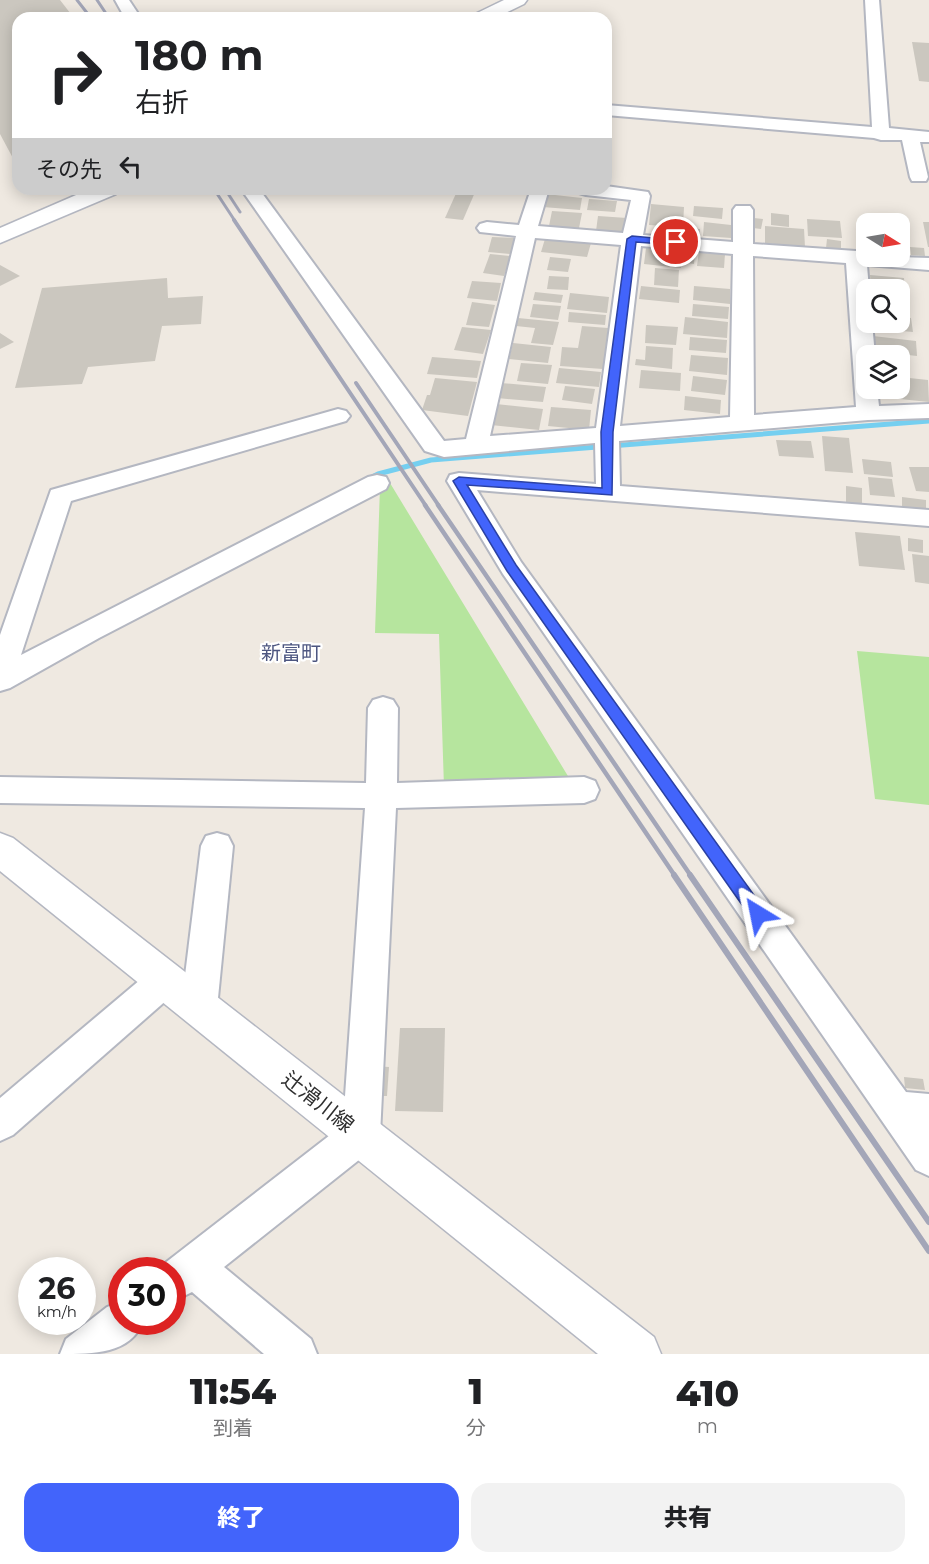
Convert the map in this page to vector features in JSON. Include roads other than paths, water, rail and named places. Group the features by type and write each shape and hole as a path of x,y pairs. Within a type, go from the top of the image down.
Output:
{"main road":[{"path":"493,12 518,0"},
{"path":"0,236 94,195"},
{"name":"辻滑川線","path":"0,849 638,1354"}],"street":[{"path":"872,0 881,135"},
{"path":"612,111 881,135 929,137"},
{"path":"910,136 919,177"},
{"path":"608,493 607,432 632,239 641,196 612,192"},
{"path":"254,195 433,446 444,449 607,432 868,413 929,411"},
{"path":"476,445 527,231 538,195"},
{"path":"742,422 743,210"},
{"path":"487,228 856,257"},
{"path":"910,262 929,264"},
{"path":"857,267 868,413"},
{"path":"0,679 60,496 338,416"},
{"path":"0,679 375,475 8,652"},
{"path":"929,518 459,481 512,568 913,1111 929,1157"},
{"path":"186,1271 361,1136 381,796 383,708"},
{"path":"0,790 381,796 584,790"},
{"path":"199,1008 217,846"},
{"path":"0,1122 165,980"},
{"path":"186,1277 296,1354"},
{"path":"81,1354 108,1333"}],"waterway":[{"path":"368,479 378,474 431,460 929,421"}],"railway":[{"path":"77,0 86,12"},
{"path":"97,0 105,12"},
{"path":"218,195 235,221"},
{"path":"229,195 240,212"},
{"path":"234,220 426,506"},
{"path":"356,383 439,506"},
{"path":"425,505 675,876"},
{"path":"438,505 691,876"},
{"path":"674,875 929,1251"},
{"path":"690,875 929,1222"}],"district":[{"name":"新富町","path":"291,653"}]}
